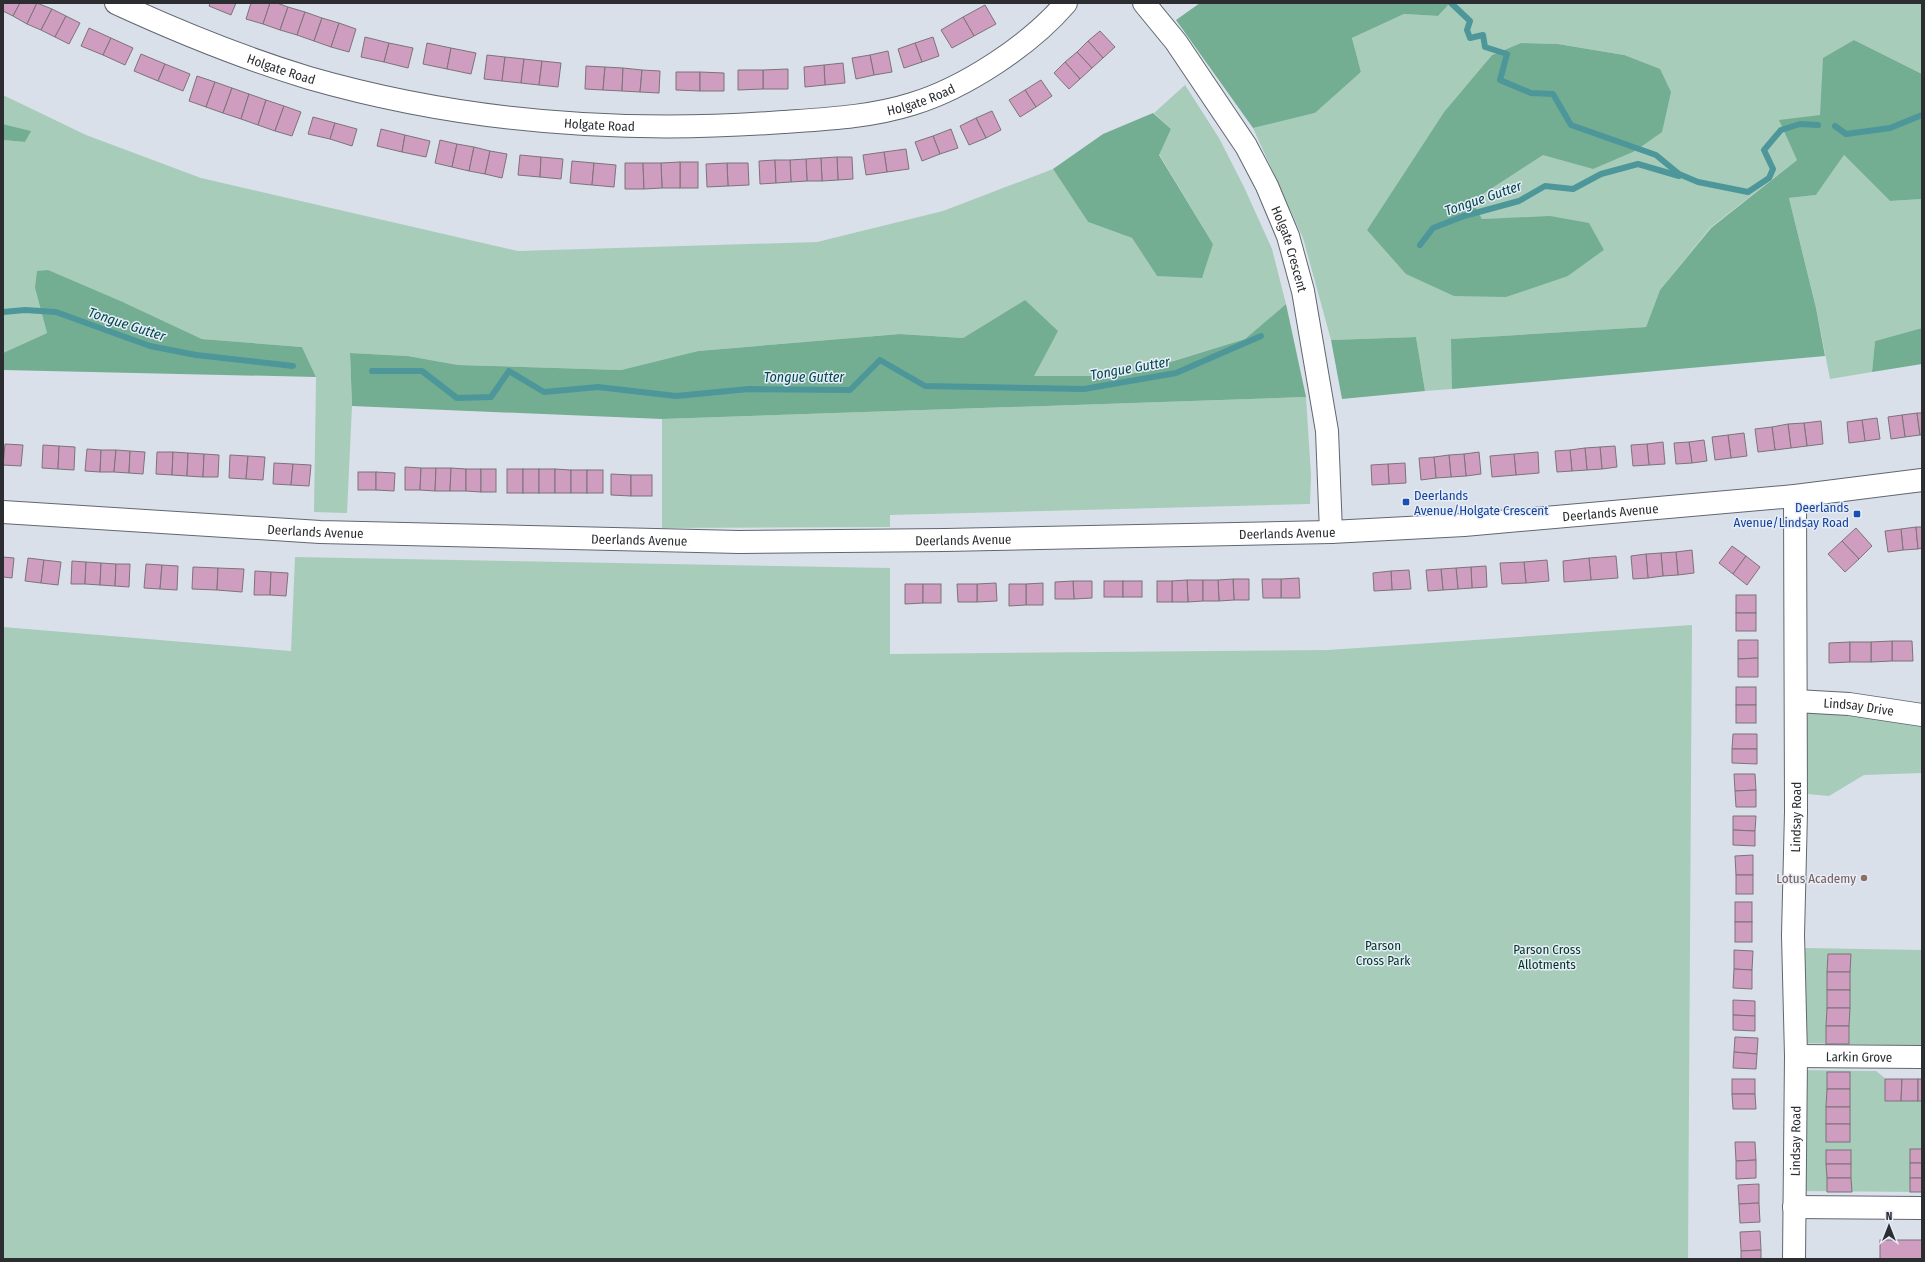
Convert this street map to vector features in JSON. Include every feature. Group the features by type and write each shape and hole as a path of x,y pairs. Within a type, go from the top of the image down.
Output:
{"street":[{"name":"Holgate Road","path":"116,3 167,27 238,54 308,77 406,102 500,117 567,123 676,127 747,125 812,120 876,113 913,104 945,91 1007,56 1058,12 1066,3"},
{"name":"Holgate Crescent","path":"1144,3 1176,42 1246,146 1267,186 1288,236 1303,291 1327,431 1331,532"},
{"name":"Deerlands Avenue","path":"3,512 320,532 739,542 945,540 1331,532 1464,525 1795,496 1922,480"},
{"name":"Lindsay Road","path":"1794,1259 1796,1056 1793,935 1796,812 1795,496"},
{"name":"Lindsay Drive","path":"1796,701 1849,704 1922,715"},
{"name":"Larkin Grove","path":"1796,1056 1922,1057"},
{"path":"1794,1207 1922,1208"}],"green space":[{"path":"1200,3 1450,3 1438,16 1404,14 1352,38 1361,72 1315,113 1253,128 1176,20"},
{"path":"1450,3 1922,3 1922,74 1854,40 1820,115 1797,160 1710,228 1660,290 1646,327 1452,339 1452,389 1425,391 1416,337 1331,340 1303,238 1253,128 1315,113 1361,72 1352,38 1404,14 1438,16","holes":["1521,43 1558,44 1624,55 1593,169 1543,154 1471,201 1482,219 1550,217 1604,250 1568,276 1367,230 1444,112 1492,55"]},
{"path":"1854,40 1922,74 1922,199 1890,201 1844,155 1816,195 1789,198 1816,308 1825,356 1452,389 1451,339 1646,327 1660,290 1711,228 1797,160 1779,120 1820,115 1823,58"},
{"path":"1521,43 1558,44 1624,55 1660,69 1671,92 1662,132 1635,151 1593,169 1543,155 1472,201 1482,219 1550,216 1589,223 1604,250 1568,276 1506,297 1454,296 1406,274 1367,230 1444,112 1492,55"},
{"path":"1185,85 1219,138 1244,187 1272,249 1286,304 1245,339 1124,376 1033,376 1025,300 963,338 900,334 698,351 621,370 458,365 408,356 350,353 352,406 347,513 314,512 316,377 302,347 202,339 125,303 35,288 47,333 3,353 3,140 25,142 30,131 3,124 3,95 86,135 201,178 518,251 817,242 943,211 1053,169 1088,222 1132,238 1157,276 1213,244 1159,154 1171,129 1154,113"},
{"path":"1153,113 1171,129 1159,155 1213,244 1202,278 1157,276 1132,238 1088,222 1053,169 1103,134"},
{"path":"3,124 31,131 25,142 3,140"},
{"path":"1844,155 1890,201 1922,199 1922,328 1875,341 1872,372 1830,379 1816,308 1789,198 1816,195"},
{"path":"48,270 125,303 202,339 302,347 316,377 3,370 3,353 47,333 35,288 37,271"},
{"path":"1025,300 1058,331 1034,376 1125,376 1245,339 1286,304 1306,397 662,419 352,406 350,353 408,356 458,365 621,370 698,351 900,334 963,338"},
{"path":"1922,328 1922,364 1872,372 1875,341"},
{"path":"1416,337 1425,391 1342,399 1331,340"},
{"path":"1306,397 1311,475 1310,504 890,515 890,527 662,528 662,419"},
{"name":"Parson Cross Park","path":"295,557 890,568 890,654 1328,650 1692,625 1688,1259 3,1259 3,627 291,651"},
{"path":"1838,711 1922,723 1922,773 1864,775 1829,796 1807,794 1806,712"},
{"path":"1794,949 1922,950 1922,1057 1888,1057 1888,1045 1795,1043"},
{"path":"1795,1070 1876,1071 1886,1079 1922,1079 1922,1192 1794,1191"}],"building":[{"path":"3,3 20,3 13,16 3,11"},
{"path":"20,3 37,3 27,24 13,16"},
{"path":"37,3 52,9 41,30 27,24"},
{"path":"210,3 236,3 231,15 209,6"},
{"path":"251,3 270,3 263,24 246,19"},
{"path":"270,3 277,3 288,7 280,30 263,24"},
{"path":"985,5 996,24 974,36 963,17"},
{"path":"288,7 305,12 297,35 280,30"},
{"path":"52,9 66,16 55,37 41,30"},
{"path":"305,12 322,18 314,41 297,35"},
{"path":"66,16 80,23 69,44 55,37"},
{"path":"963,17 974,36 952,48 941,30"},
{"path":"322,18 339,23 331,47 314,41"},
{"path":"339,23 356,29 349,52 331,47"},
{"path":"89,28 111,38 103,55 81,46"},
{"path":"1100,31 1115,47 1103,58 1088,41"},
{"path":"365,37 389,43 384,62 361,57"},
{"path":"933,37 939,56 922,62 915,43"},
{"path":"111,38 133,48 125,65 103,55"},
{"path":"1088,41 1103,58 1092,68 1077,52"},
{"path":"389,43 413,48 408,68 384,62"},
{"path":"427,43 451,48 447,69 423,64"},
{"path":"915,43 922,62 904,68 898,49"},
{"path":"451,48 476,53 471,74 447,69"},
{"path":"888,51 892,72 874,75 870,55"},
{"path":"1077,52 1092,68 1080,79 1065,62"},
{"path":"141,54 165,64 158,81 134,71"},
{"path":"487,55 505,57 502,81 484,79"},
{"path":"870,55 874,75 856,79 852,58"},
{"path":"505,57 524,59 521,83 502,81"},
{"path":"524,59 542,61 539,85 521,83"},
{"path":"542,61 561,63 558,87 539,85"},
{"path":"1065,62 1080,79 1069,89 1054,73"},
{"path":"843,63 845,83 825,85 824,65"},
{"path":"165,64 190,74 183,91 158,81"},
{"path":"824,65 825,85 805,87 804,67"},
{"path":"586,66 605,67 603,90 585,89"},
{"path":"605,67 623,68 622,91 603,90"},
{"path":"623,68 642,70 640,92 622,91"},
{"path":"788,69 788,89 763,89 763,70"},
{"path":"642,70 660,71 659,93 640,92"},
{"path":"738,70 763,70 763,89 738,90"},
{"path":"676,72 700,72 700,91 676,90"},
{"path":"700,72 724,73 724,91 700,91"},
{"path":"197,76 215,82 206,107 189,101"},
{"path":"1041,80 1052,96 1036,107 1025,90"},
{"path":"215,82 232,88 223,113 206,107"},
{"path":"232,88 249,94 241,119 223,113"},
{"path":"1025,90 1036,107 1020,117 1009,100"},
{"path":"249,94 266,100 258,125 241,119"},
{"path":"266,100 284,106 275,131 258,125"},
{"path":"284,106 301,112 292,136 275,131"},
{"path":"992,111 1001,130 986,138 976,118"},
{"path":"313,117 335,123 330,139 308,134"},
{"path":"976,118 986,138 969,145 960,126"},
{"path":"335,123 357,129 352,146 330,139"},
{"path":"381,129 405,135 402,152 377,146"},
{"path":"951,129 958,148 940,154 933,136"},
{"path":"405,135 430,141 426,157 402,152"},
{"path":"933,136 940,154 922,161 915,142"},
{"path":"440,140 457,144 452,167 435,163"},
{"path":"457,144 474,147 469,171 452,167"},
{"path":"474,147 490,151 485,174 469,171"},
{"path":"906,149 909,169 887,172 884,152"},
{"path":"490,151 507,154 502,178 485,174"},
{"path":"884,152 887,172 866,175 863,155"},
{"path":"520,155 541,157 540,177 518,175"},
{"path":"541,157 563,159 561,179 540,177"},
{"path":"837,157 852,157 853,179 838,180"},
{"path":"837,157 838,180 822,181 821,158"},
{"path":"821,158 822,181 807,181 806,159"},
{"path":"806,159 807,181 791,182 790,160"},
{"path":"775,160 776,183 760,184 759,161"},
{"path":"775,160 790,160 791,182 776,183"},
{"path":"572,161 594,163 592,185 570,183"},
{"path":"680,162 698,162 698,188 680,188"},
{"path":"680,162 680,188 662,188 661,163"},
{"path":"594,163 616,165 614,187 592,185"},
{"path":"625,163 643,163 644,189 625,189"},
{"path":"643,163 661,163 662,188 644,189"},
{"path":"727,163 748,163 749,185 728,186"},
{"path":"727,163 728,186 707,187 706,164"},
{"path":"1917,413 1920,435 1905,437 1902,415"},
{"path":"1917,413 1922,413 1922,435 1920,435"},
{"path":"1902,415 1905,437 1891,439 1888,417"},
{"path":"1877,418 1880,439 1865,441 1862,420"},
{"path":"1862,420 1865,441 1849,443 1847,422"},
{"path":"1821,421 1823,444 1807,446 1804,423"},
{"path":"1804,423 1807,446 1791,448 1788,424"},
{"path":"1788,424 1791,448 1775,450 1772,427"},
{"path":"1772,427 1775,450 1758,452 1755,429"},
{"path":"1744,433 1747,456 1731,458 1728,435"},
{"path":"1728,435 1731,458 1715,460 1712,437"},
{"path":"1704,440 1707,461 1692,463 1689,442"},
{"path":"1663,442 1665,464 1649,465 1647,444"},
{"path":"1689,442 1692,463 1676,464 1674,443"},
{"path":"5,444 23,445 21,466 3,465"},
{"path":"1647,444 1649,465 1633,466 1631,445"},
{"path":"43,445 59,446 58,469 42,468"},
{"path":"59,446 75,447 74,470 58,469"},
{"path":"1615,446 1617,467 1602,469 1600,447"},
{"path":"1600,447 1602,469 1587,470 1585,448"},
{"path":"1585,448 1587,470 1572,471 1570,450"},
{"path":"87,449 101,450 100,472 85,471"},
{"path":"101,450 116,450 114,472 100,472"},
{"path":"116,450 130,451 129,473 114,472"},
{"path":"1570,450 1572,471 1557,472 1555,451"},
{"path":"130,451 145,452 143,474 129,473"},
{"path":"157,452 173,452 172,475 156,474"},
{"path":"173,452 188,453 187,476 172,475"},
{"path":"1479,452 1481,474 1466,476 1464,454"},
{"path":"1538,452 1539,473 1516,475 1514,454"},
{"path":"188,453 204,454 203,477 187,476"},
{"path":"204,454 219,455 218,477 203,477"},
{"path":"1464,454 1466,476 1451,477 1449,455"},
{"path":"1514,454 1516,475 1492,477 1490,456"},
{"path":"230,455 248,456 246,479 229,478"},
{"path":"1449,455 1451,477 1436,478 1434,457"},
{"path":"248,456 265,457 263,480 246,479"},
{"path":"1434,457 1436,478 1421,480 1419,458"},
{"path":"274,463 293,464 291,485 273,484"},
{"path":"1405,463 1406,483 1389,484 1388,464"},
{"path":"293,464 311,465 309,486 291,485"},
{"path":"1388,464 1389,484 1372,485 1371,465"},
{"path":"405,467 421,468 420,490 405,490"},
{"path":"421,468 436,468 435,491 420,490"},
{"path":"436,468 451,468 450,491 435,491"},
{"path":"451,468 466,469 466,491 450,491"},
{"path":"466,469 481,469 481,492 466,491"},
{"path":"481,469 496,469 496,492 481,492"},
{"path":"507,469 523,469 523,493 507,493"},
{"path":"523,469 539,469 539,493 523,493"},
{"path":"539,469 555,469 555,493 539,493"},
{"path":"555,469 571,470 571,493 555,493"},
{"path":"571,470 587,470 587,493 571,493"},
{"path":"587,470 603,470 603,493 587,493"},
{"path":"358,472 376,472 376,490 358,490"},
{"path":"376,472 395,473 394,491 376,490"},
{"path":"611,474 631,475 631,496 611,495"},
{"path":"631,475 652,475 652,496 631,496"},
{"path":"1916,527 1918,549 1903,550 1901,529"},
{"path":"1916,527 1922,527 1922,548 1918,549"},
{"path":"1856,528 1872,546 1859,559 1842,541"},
{"path":"1901,529 1903,550 1888,552 1885,531"},
{"path":"1842,541 1859,559 1845,572 1828,554"},
{"path":"1732,546 1746,556 1733,574 1719,563"},
{"path":"1692,550 1694,573 1678,575 1676,552"},
{"path":"1676,552 1678,575 1663,576 1661,553"},
{"path":"1661,553 1663,576 1648,578 1646,554"},
{"path":"1646,554 1648,578 1633,579 1631,556"},
{"path":"1616,556 1618,578 1591,580 1589,558"},
{"path":"1746,556 1760,567 1747,585 1733,574"},
{"path":"3,557 14,558 12,578 3,577"},
{"path":"28,558 44,560 41,583 25,581"},
{"path":"1589,558 1591,580 1564,582 1563,561"},
{"path":"44,560 61,562 58,585 41,583"},
{"path":"1547,560 1549,581 1526,583 1524,562"},
{"path":"72,561 86,562 85,584 71,584"},
{"path":"86,562 101,563 100,585 85,584"},
{"path":"1524,562 1526,583 1502,584 1500,563"},
{"path":"101,563 116,564 115,586 100,585"},
{"path":"116,564 130,564 129,587 115,586"},
{"path":"146,564 162,565 160,589 144,588"},
{"path":"162,565 178,566 177,590 160,589"},
{"path":"1486,566 1487,587 1472,588 1471,567"},
{"path":"193,567 218,568 217,590 192,589"},
{"path":"1471,567 1472,588 1458,589 1456,568"},
{"path":"218,568 244,569 242,592 217,590"},
{"path":"1456,568 1458,589 1443,590 1441,569"},
{"path":"1441,569 1443,590 1428,591 1426,570"},
{"path":"1409,570 1411,589 1392,590 1391,571"},
{"path":"255,571 271,572 270,595 254,595"},
{"path":"1391,571 1392,590 1374,591 1373,573"},
{"path":"271,572 288,573 286,596 270,595"},
{"path":"1299,578 1300,598 1281,598 1281,579"},
{"path":"1233,579 1249,579 1249,600 1234,600"},
{"path":"1233,579 1234,600 1219,601 1218,580"},
{"path":"1262,579 1281,579 1281,598 1263,598"},
{"path":"1187,580 1203,580 1203,601 1188,602"},
{"path":"1187,580 1188,602 1172,602 1172,581"},
{"path":"1203,580 1218,580 1219,601 1203,601"},
{"path":"1073,581 1092,581 1092,598 1074,599"},
{"path":"1073,581 1074,599 1055,599 1055,582"},
{"path":"1104,581 1123,581 1123,597 1104,597"},
{"path":"1123,581 1142,581 1142,597 1123,597"},
{"path":"1157,581 1172,581 1172,602 1157,602"},
{"path":"996,583 997,601 977,602 977,584"},
{"path":"1043,583 1043,605 1026,605 1026,584"},
{"path":"905,584 923,584 923,603 905,604"},
{"path":"923,584 941,584 941,603 923,603"},
{"path":"957,584 977,584 977,602 958,602"},
{"path":"1009,584 1026,584 1026,605 1009,606"},
{"path":"1736,595 1756,595 1756,613 1736,613"},
{"path":"1736,613 1756,613 1756,631 1736,631"},
{"path":"1738,640 1758,640 1758,658 1738,659"},
{"path":"1892,641 1912,641 1913,661 1892,661"},
{"path":"1892,641 1892,661 1871,662 1871,642"},
{"path":"1850,642 1850,662 1829,663 1829,643"},
{"path":"1850,642 1871,642 1871,662 1850,662"},
{"path":"1758,658 1758,677 1738,677 1738,659"},
{"path":"1736,687 1756,687 1756,705 1736,705"},
{"path":"1736,705 1756,705 1756,723 1736,723"},
{"path":"1733,734 1757,734 1757,749 1732,749"},
{"path":"1732,749 1757,749 1757,764 1732,763"},
{"path":"1734,774 1755,774 1756,790 1735,791"},
{"path":"1756,790 1756,807 1736,807 1735,791"},
{"path":"1733,816 1756,816 1755,831 1733,830"},
{"path":"1733,830 1755,831 1755,846 1733,845"},
{"path":"1753,855 1753,875 1736,875 1735,856"},
{"path":"1736,875 1753,875 1753,894 1736,894"},
{"path":"1735,902 1752,902 1752,922 1735,922"},
{"path":"1735,922 1752,922 1752,942 1735,942"},
{"path":"1734,950 1753,951 1752,970 1734,969"},
{"path":"1828,954 1851,954 1850,972 1827,972"},
{"path":"1734,969 1752,970 1752,989 1733,988"},
{"path":"1827,972 1850,972 1850,990 1827,990"},
{"path":"1827,990 1850,990 1850,1008 1827,1008"},
{"path":"1733,1000 1755,1001 1755,1016 1733,1015"},
{"path":"1827,1008 1850,1008 1849,1026 1826,1026"},
{"path":"1733,1015 1755,1016 1755,1031 1733,1030"},
{"path":"1826,1026 1849,1026 1849,1044 1826,1044"},
{"path":"1735,1037 1758,1038 1757,1054 1734,1052"},
{"path":"1734,1052 1757,1054 1756,1069 1733,1068"},
{"path":"1827,1072 1850,1072 1850,1089 1827,1089"},
{"path":"1732,1079 1755,1079 1755,1094 1732,1094"},
{"path":"1885,1079 1902,1079 1901,1101 1885,1101"},
{"path":"1902,1079 1918,1079 1918,1101 1901,1101"},
{"path":"1918,1079 1922,1079 1922,1101 1918,1101"},
{"path":"1827,1089 1850,1089 1850,1107 1826,1107"},
{"path":"1732,1094 1755,1094 1756,1109 1733,1109"},
{"path":"1826,1107 1850,1107 1850,1124 1826,1124"},
{"path":"1826,1124 1850,1124 1850,1142 1826,1142"},
{"path":"1735,1142 1755,1142 1756,1160 1736,1161"},
{"path":"1910,1149 1922,1149 1922,1163 1910,1163"},
{"path":"1826,1150 1851,1150 1851,1164 1826,1164"},
{"path":"1756,1160 1756,1178 1736,1179 1736,1161"},
{"path":"1910,1163 1922,1163 1922,1178 1910,1178"},
{"path":"1826,1164 1851,1164 1851,1178 1827,1178"},
{"path":"1827,1178 1851,1178 1852,1192 1827,1192"},
{"path":"1910,1178 1922,1178 1922,1192 1910,1192"},
{"path":"1759,1184 1759,1203 1739,1204 1738,1185"},
{"path":"1759,1203 1760,1222 1740,1223 1739,1204"},
{"path":"1760,1231 1761,1250 1741,1251 1740,1232"},
{"path":"1880,1240 1922,1240 1922,1259 1880,1259"},
{"path":"1761,1250 1761,1259 1741,1259 1741,1251"}],"waterway":[{"path":"1451,3 1470,21 1467,30 1470,38 1483,35 1485,47 1507,54 1500,80 1531,93 1553,94 1571,125 1656,155 1679,174 1698,182 1748,192 1769,178 1773,169 1764,150 1781,130 1800,124 1818,125"},
{"path":"1835,126 1846,134 1890,128 1922,115"},
{"name":"Tongue Gutter","path":"1420,245 1433,228 1464,216 1519,201 1545,186 1573,189 1601,174 1638,164 1679,176"},
{"name":"Tongue Gutter","path":"3,312 25,310 56,312 150,346 196,355 293,366"},
{"name":"Tongue Gutter","path":"372,371 422,371 457,398 491,397 509,371 544,392 598,387 676,396 749,389 850,390 880,360 925,386 1084,389 1176,373 1261,336"}],"place":[{"name":"Deerlands Avenue/Holgate Crescent","path":"1406,502"},
{"name":"Deerlands Avenue/Lindsay Road","path":"1857,514"},
{"name":"Lotus Academy","path":"1864,878"}],"park label":[{"name":"Parson Cross Allotments","path":"1547,956"}]}
